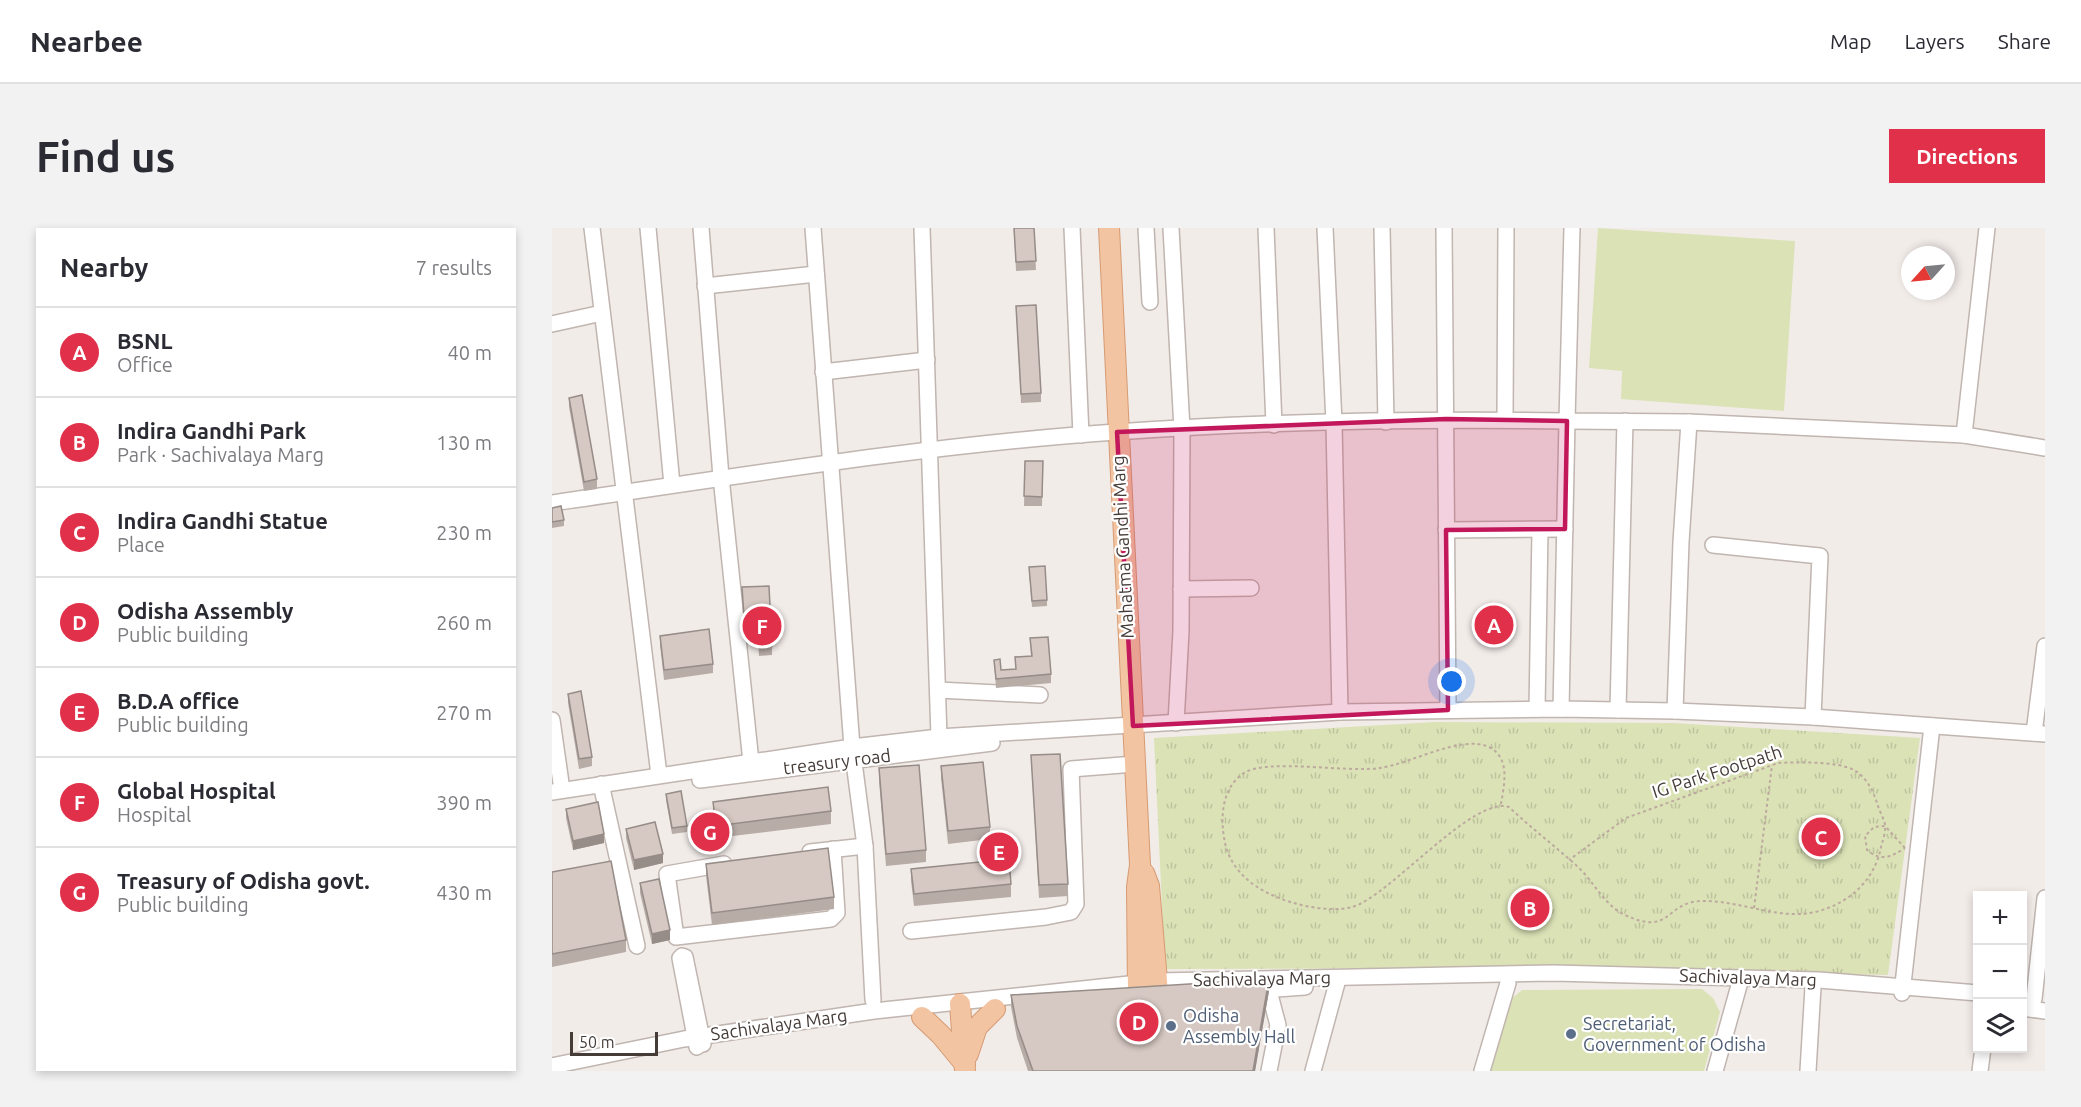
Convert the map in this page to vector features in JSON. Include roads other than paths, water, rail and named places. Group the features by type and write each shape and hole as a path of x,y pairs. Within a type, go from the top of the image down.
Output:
{"main road":[{"name":"Mahatma Gandhi Marg","path":"1109,228 1128,727 1135,764 1140,865 1137,887 1137,988"},
{"name":"Mahatma Gandhi Marg","path":"1140,865 1149,886 1158,987"},
{"path":"961,1009 965,1068"},
{"path":"965,1068 977,1028 1006,1011"},
{"path":"922,1017 965,1068"}],"street":[{"path":"592,228 659,775"},
{"path":"648,228 672,485"},
{"path":"701,228 721,477 751,762"},
{"path":"813,228 853,753 865,846 873,1000"},
{"path":"922,228 939,737"},
{"path":"1072,228 1081,435"},
{"path":"1146,228 1150,302"},
{"path":"1171,228 1182,429 1181,589 1176,723"},
{"path":"1266,228 1274,425"},
{"path":"1325,228 1334,423 1340,712"},
{"path":"1382,228 1386,422"},
{"path":"1444,228 1448,710"},
{"path":"1505,420 1506,228"},
{"path":"1561,709 1572,228"},
{"path":"1964,435 1987,228"},
{"path":"705,286 816,274"},
{"path":"552,324 602,313"},
{"path":"824,372 927,360"},
{"path":"552,503 721,477 931,450 1117,432 1274,425 1446,419 1689,422 1964,435 2045,447"},
{"path":"1618,710 1625,421"},
{"path":"1676,711 1680,542 1689,422"},
{"path":"1446,530 1565,529"},
{"path":"1537,709 1540,530"},
{"path":"1713,545 1820,556 1813,717"},
{"path":"1181,589 1251,588"},
{"path":"552,720 555,794 602,788 659,775 751,762 853,753 939,737 1340,712 1537,709 1676,711 1813,717 2039,734 2045,646"},
{"path":"938,690 1040,694"},
{"path":"1902,990 1932,726"},
{"name":"treasury road","path":"602,788 853,753 1128,727"},
{"path":"911,931 1054,916 1071,912 1076,904 1071,769 1135,764"},
{"path":"602,788 637,946"},
{"path":"798,854 865,846"},
{"path":"676,937 831,919 837,913 833,849"},
{"path":"699,1042 676,937 667,874 740,862"},
{"path":"2045,898 2031,1001 2045,1011"},
{"name":"Sachivalaya Marg","path":"576,1071 699,1042 922,1017 961,1009 1137,988 1554,973 1819,980 1902,990 1973,1002"},
{"path":"1482,1071 1508,982"},
{"path":"1715,1071 1740,982"},
{"name":"Sachivalaya Marg","path":"1158,987 1269,991 1337,983 1740,982 1973,993"},
{"path":"1313,1071 1337,983"},
{"path":"1808,1071 1813,987"},
{"name":"Sachivalaya Marg","path":"552,1066 874,1011 961,1009 1006,1011 1137,988"},
{"path":"1269,991 1278,1025 1269,1071"},
{"path":"1980,1071 1982,1053"}],"place":[{"name":"BSNL","path":"1494,625"},
{"name":"Global Hospital","path":"762,626"},
{"name":"Treasury of Odisha govt.","path":"710,832"},
{"name":"Indira Gandhi Statue","path":"1821,837"},
{"name":"B.D.A office","path":"999,852"},
{"name":"Indira Gandhi Park","path":"1530,908"},
{"name":"Odisha Assembly","path":"1139,1022"},
{"name":"Odisha Assembly Hall","path":"1171,1026"},
{"name":"Secretariat, Government of Odisha","path":"1571,1034"}]}
